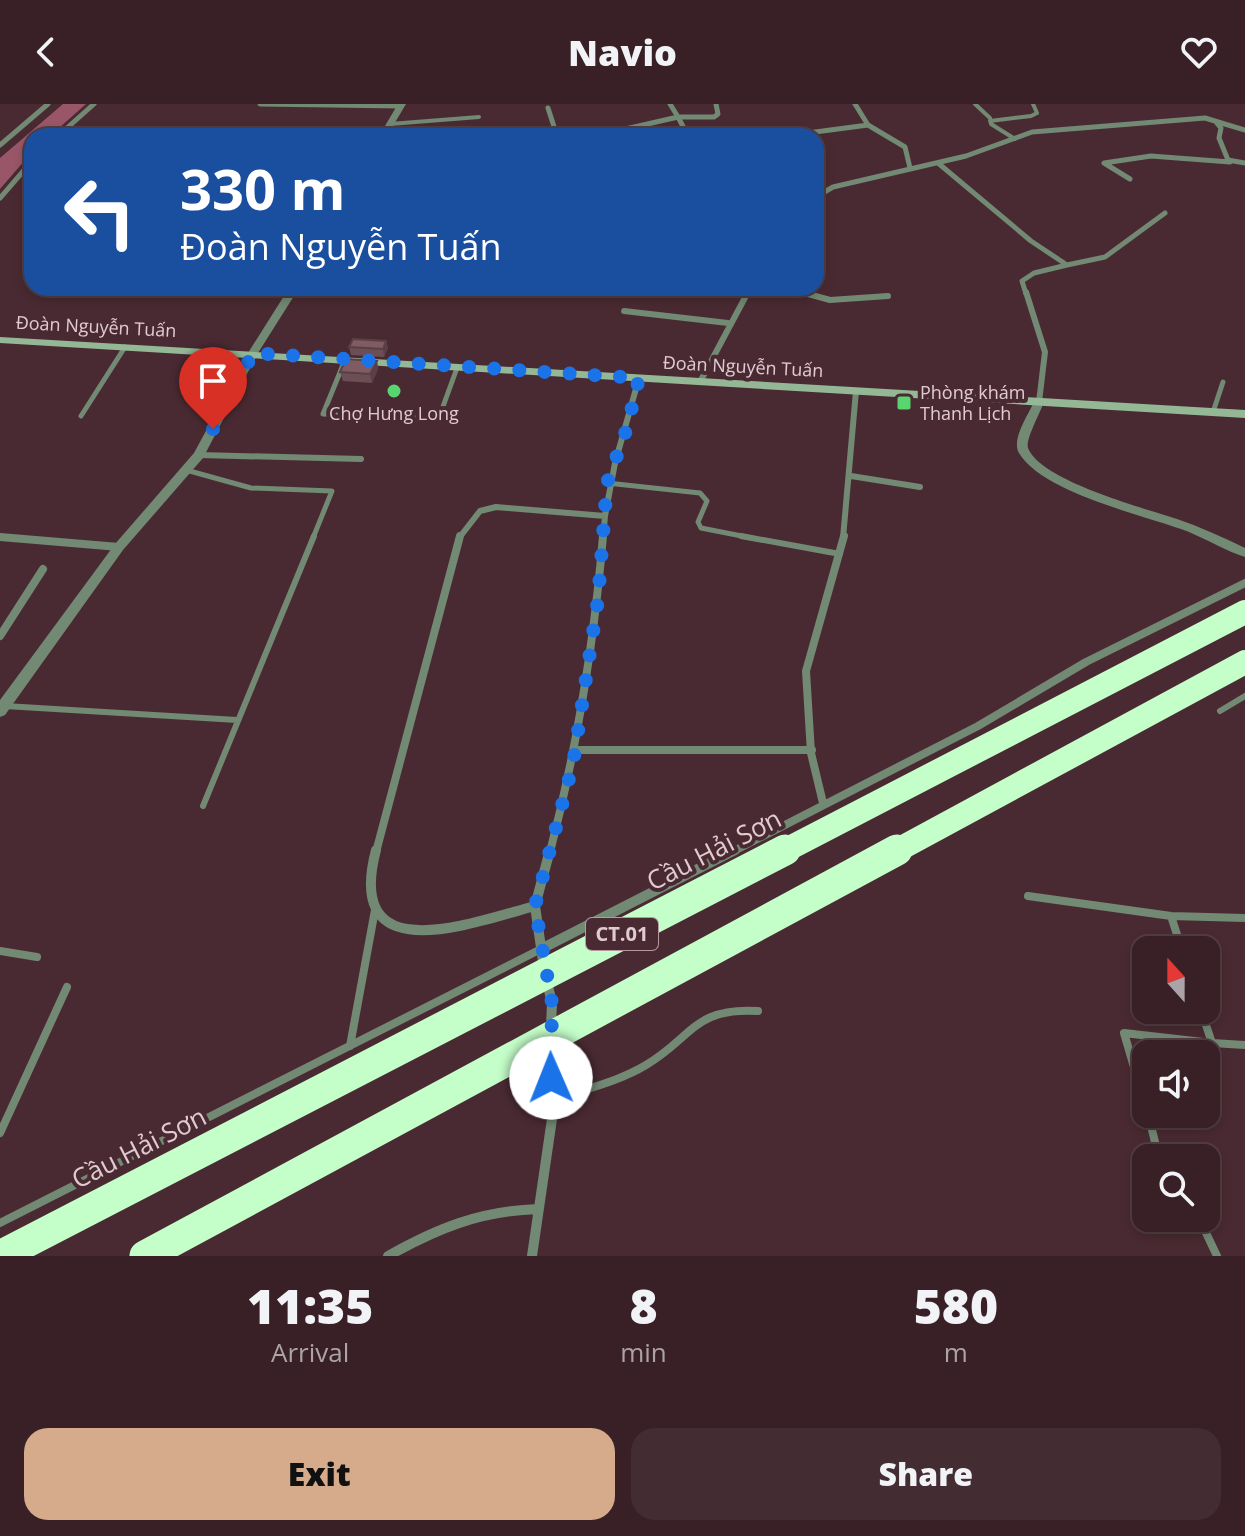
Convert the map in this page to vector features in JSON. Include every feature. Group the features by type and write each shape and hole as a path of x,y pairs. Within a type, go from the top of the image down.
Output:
{"highway":[{"name":"Cầu Hải Sơn","path":"0,1256 1245,612"},
{"name":"CT.01","path":"145,1256 1245,662"}],"main road":[{"name":"Đoàn Nguyễn Tuấn","path":"0,340 1245,414"}],"street":[{"path":"0,145 48,104"},
{"path":"67,128 94,104"},
{"path":"260,104 401,105 388,128"},
{"path":"670,104 684,128"},
{"path":"637,128 678,117 714,117 718,114 716,104"},
{"path":"855,104 868,125 905,147 910,168"},
{"path":"548,108 554,128"},
{"path":"1212,119 1221,128 1219,138 1230,162"},
{"path":"824,192 833,187 938,163 1032,132 1212,119 1245,130"},
{"path":"824,131 868,125"},
{"path":"1130,179 1104,163 1151,156 1245,163"},
{"path":"938,163 1031,241 1067,265"},
{"path":"0,198 24,170"},
{"path":"1165,213 1105,257 1029,275 1022,281 1045,352 1039,402 1022,442 1029,457 1087,494 1194,529 1245,553"},
{"path":"2,708 119,547 199,455 253,353 289,296"},
{"path":"700,382 728,323 745,296"},
{"path":"816,296 830,300 888,296"},
{"path":"624,311 728,323"},
{"path":"532,1256 553,1100 552,1003 535,906 575,750 598,600 607,483 627,428 639,378"},
{"path":"823,803 816,788 812,750 808,658 840,554 851,476 856,391"},
{"path":"199,455 361,459"},
{"path":"851,476 920,487"},
{"path":"535,906 435,933 392,924 375,910 369,878 461,531 480,511 496,507 605,516"},
{"path":"0,537 119,547"},
{"path":"0,636 43,569"},
{"path":"541,949 978,726 1086,662 1245,583"},
{"path":"575,750 812,750"},
{"path":"388,1256 463,1216 504,1209 538,1209"}],"lane":[{"path":"975,104 990,121 1015,139"},
{"path":"990,121 1031,116 1037,113 1033,104"},
{"path":"390,124 422,126 456,116 479,117"},
{"path":"81,416 125,347"},
{"path":"345,360 323,414 437,416 457,368"},
{"path":"1213,412 1223,382"},
{"path":"186,470 251,488 332,491 289,603 203,806"},
{"path":"607,483 700,493 707,501 698,522 701,528 840,554"},
{"path":"1220,711 1245,696"},
{"path":"2,708 237,720"},
{"path":"1028,896 1171,916 1245,918"},
{"path":"350,1046 375,910"},
{"path":"1171,916 1177,936"},
{"path":"0,1223 541,949"},
{"path":"0,951 37,957"},
{"path":"0,1133 67,987"},
{"path":"553,1100 646,1065 707,1014 731,1007 758,1011"},
{"path":"1132,1060 1124,1033 1186,1040"},
{"path":"1220,1043 1245,1045"},
{"path":"1206,1232 1217,1256"}],"shaded area":[{"path":"63,104 86,104 59,128 35,128"},
{"path":"24,137 24,161 0,189 0,158"}],"building":[{"path":"353,339 386,341 383,349 349,347"},
{"path":"346,359 377,361 370,374 340,372"}],"place":[{"name":"Chợ Hưng Long","path":"394,391"},
{"name":"Phòng khám Thanh Lịch","path":"904,403"}],"route":[{"path":"213,429 253,353 639,378 627,428 607,483 598,600 573,764 535,906 542,960 552,1003 551,1078"}]}
